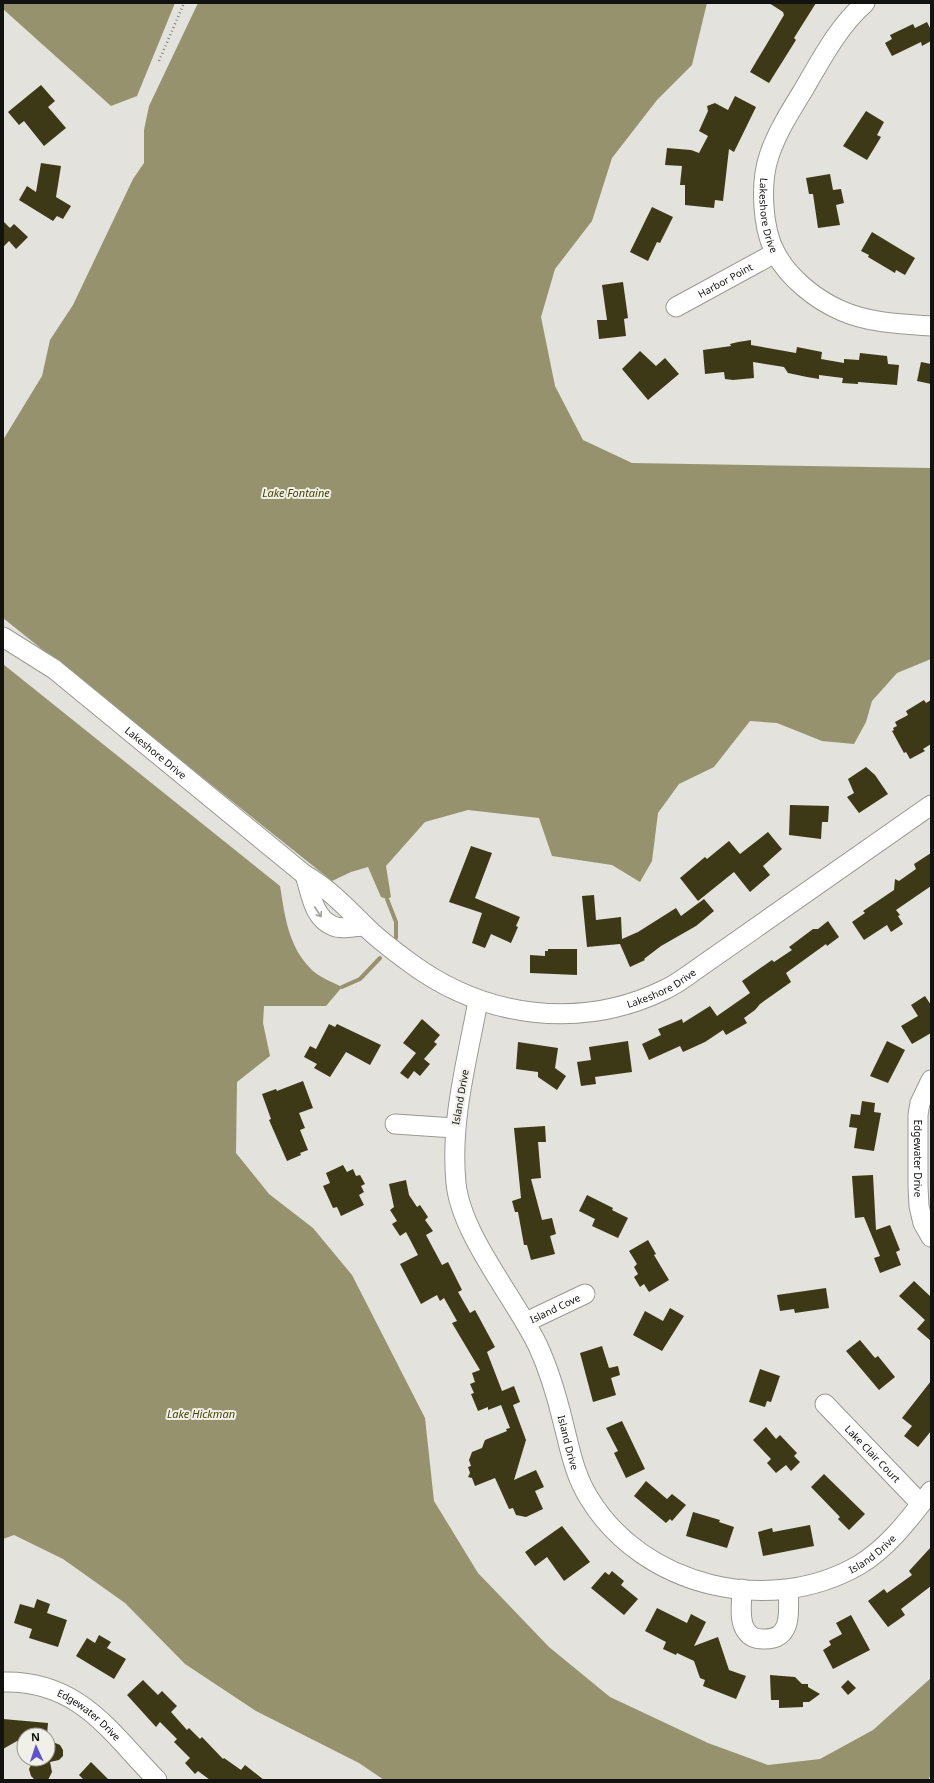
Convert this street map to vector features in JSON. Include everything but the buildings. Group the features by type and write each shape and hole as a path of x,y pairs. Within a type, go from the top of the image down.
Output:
{"street":[{"name":"Lakeshore Drive","path":"865,3 850,16 835,36 788,115 769,156 765,172 764,205 770,236 775,253 783,265 820,300 841,311 863,318 931,326"},
{"name":"Harbor Point","path":"676,307 775,253"},
{"name":"Lakeshore Drive","path":"3,637 54,669 356,915 365,926 410,963 442,983 478,1001 520,1011 569,1014 621,1006 667,989 697,970 931,805"},
{"name":"Island Drive","path":"478,1001 454,1128 456,1183 460,1202 466,1220 526,1322 545,1362 579,1480 606,1523 634,1549 654,1562 679,1574 703,1582 742,1589 788,1590 837,1576 860,1564 889,1541 926,1498"},
{"name":"Edgewater Drive","path":"931,1080 920,1103 918,1115 919,1206 923,1223 931,1237"},
{"path":"395,1124 454,1128"},
{"name":"Island Cove","path":"526,1322 585,1294"},
{"name":"Lake Clair Court","path":"825,1404 926,1498"},
{"path":"742,1589 742,1618 746,1632 756,1639 772,1639 783,1632 790,1618 788,1590"},
{"name":"Edgewater Drive","path":"3,1682 36,1684 54,1689 72,1699 114,1732 157,1780"}],"path":[{"path":"159,60 184,3"}],"water":[{"path":"3,3 175,3 137,96 111,106 3,9"},
{"name":"Lake Fontaine","path":"198,3 707,3 692,65 657,100 612,158 592,221 555,269 541,317 555,386 583,440 632,463 931,468 931,659 897,673 872,701 866,722 854,744 822,741 777,723 750,721 714,767 679,784 658,813 652,861 640,882 612,865 552,856 539,818 468,810 425,822 386,866 391,897 387,899 381,897 368,867 351,872 332,881 3,618 3,440 42,376 50,340 73,305 133,179 144,163 144,130 149,106"},
{"name":"Lake Hickman","path":"3,664 280,886 289,930 297,950 313,971 325,979 342,987 326,1006 264,1006 263,1023 270,1056 237,1082 236,1153 269,1194 313,1228 352,1275 425,1418 434,1501 478,1573 549,1647 610,1697 708,1743 768,1765 820,1759 873,1730 931,1678 931,1775 928,1780 384,1780 359,1763 256,1711 185,1664 125,1603 63,1559 14,1535 3,1539"}],"waterway":[{"path":"387,899 396,922 396,938"},
{"path":"342,987 360,979 380,958"}]}
